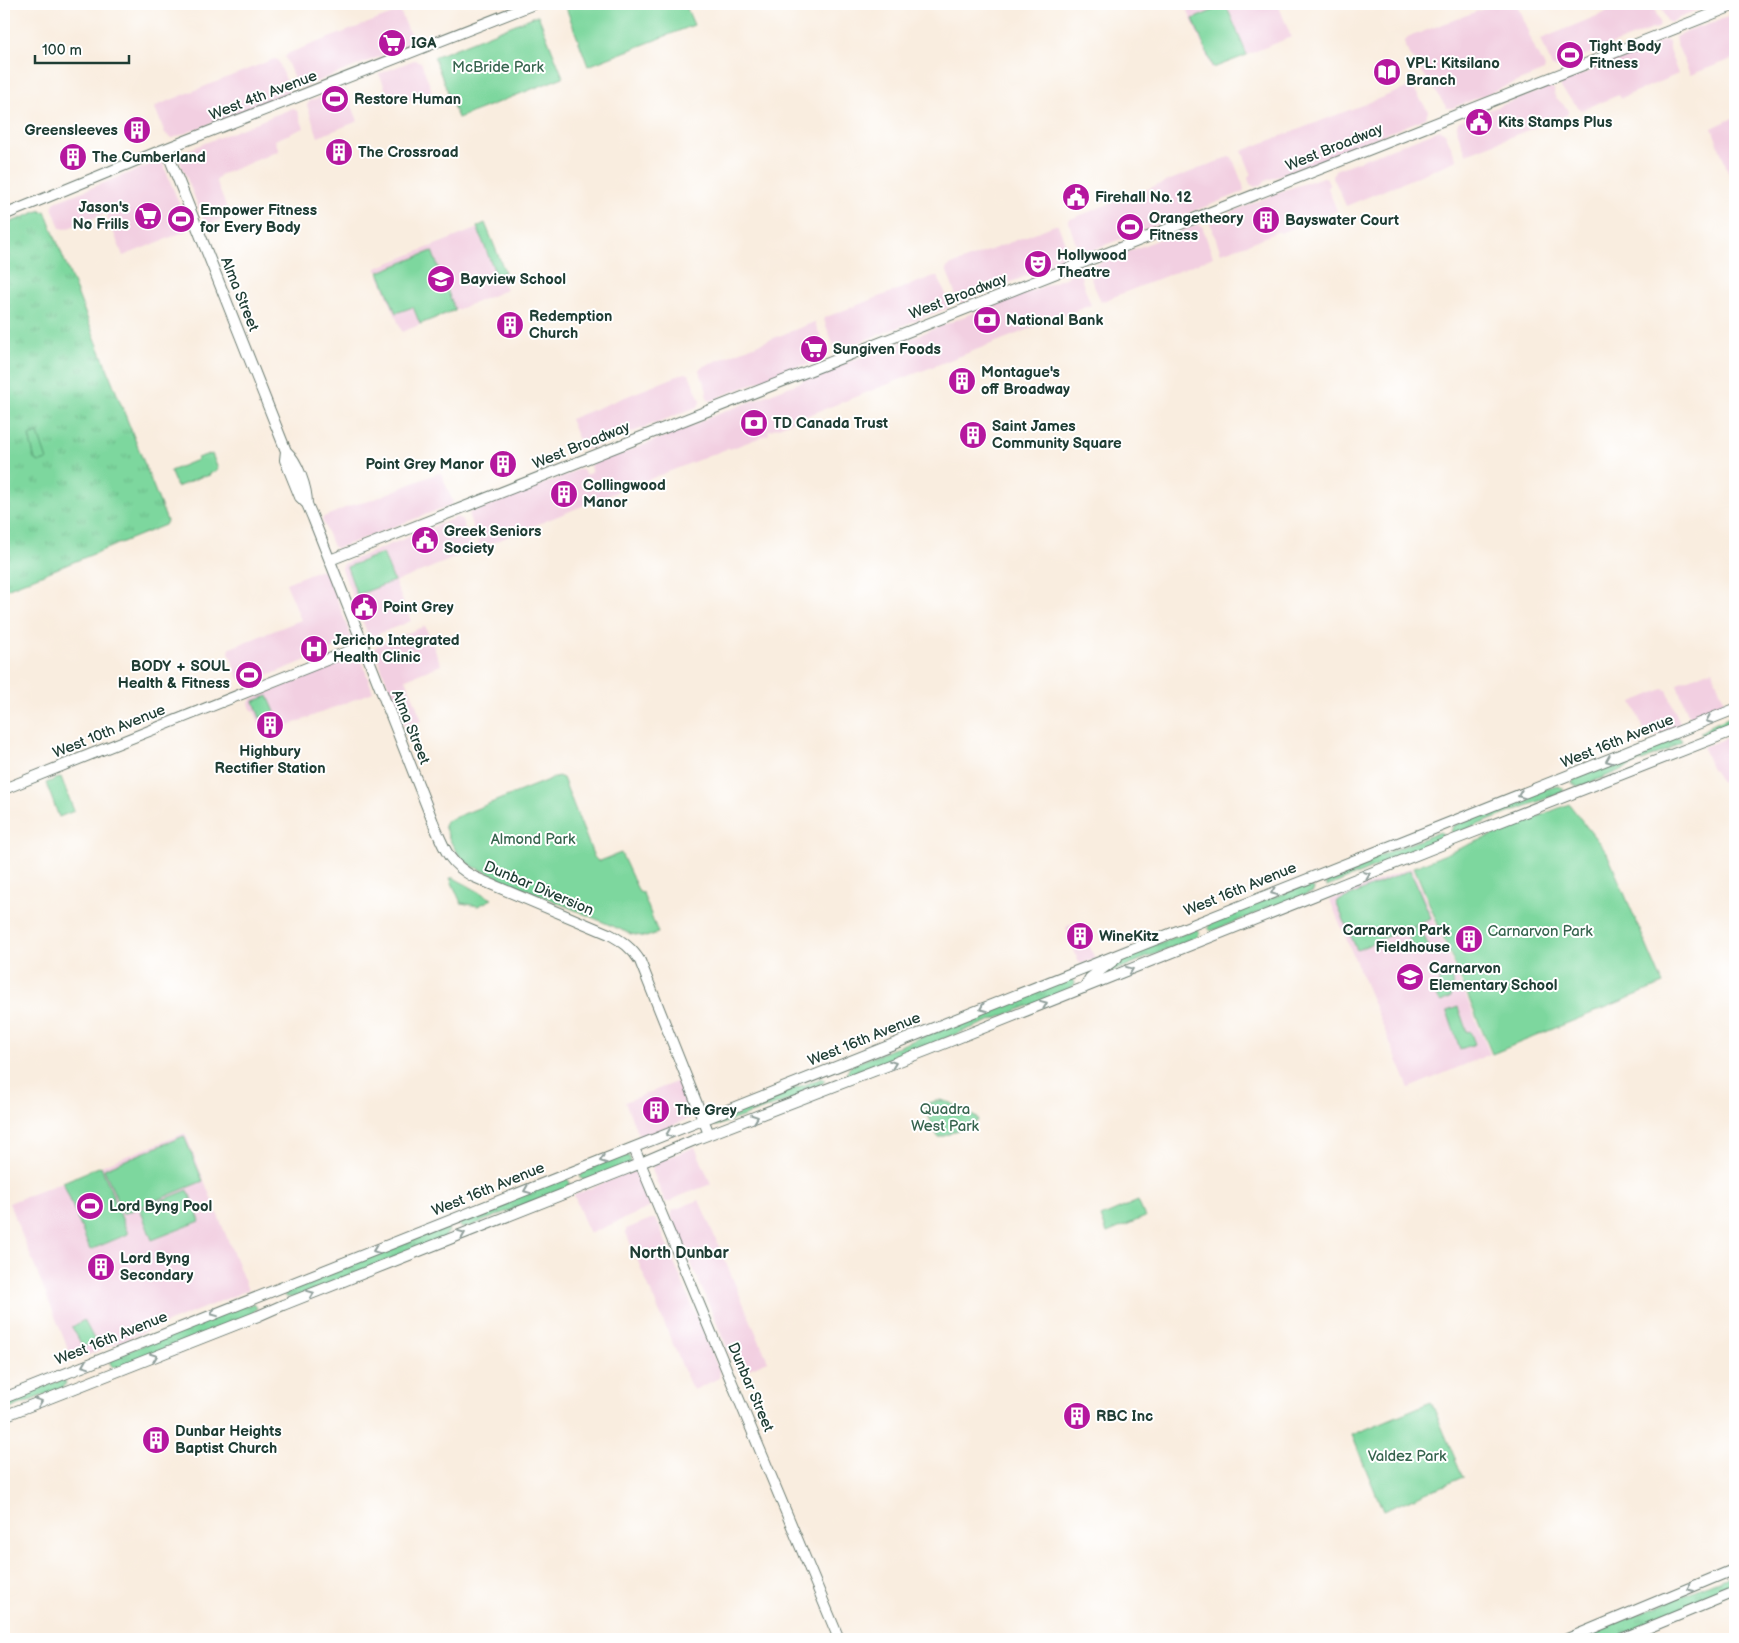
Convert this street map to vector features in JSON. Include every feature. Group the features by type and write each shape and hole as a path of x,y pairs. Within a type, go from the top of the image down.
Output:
{"main road":[{"name":"West 4th Avenue","path":"4,215 534,4"},
{"name":"West Broadway","path":"330,560 1735,4"},
{"name":"Alma Street","path":"166,149 286,451 293,457 307,493 307,504 444,849"},
{"name":"West 10th Avenue","path":"4,789 364,645"},
{"name":"West 16th Avenue","path":"4,1398 1735,709"},
{"name":"West 16th Avenue","path":"4,1416 709,1134 811,1096 1456,838 1735,730"},
{"name":"Dunbar Diversion","path":"444,849 451,860 463,871 609,934 629,947 640,960 703,1119"},
{"path":"1084,988 1090,978 1125,951"},
{"path":"703,1119 709,1134"},
{"name":"Dunbar Street","path":"634,1148 839,1639"},
{"path":"1568,1639 1735,1569"},
{"path":"1621,1639 1735,1592"}],"shaded area":[{"path":"1185,4 1278,4 1291,37 1212,69"},
{"path":"1496,4 1517,4 1536,52 1545,67 1544,71 1452,108 1447,108 1405,47 1405,41 1409,37"},
{"path":"1626,4 1652,4 1660,22 1659,27 1565,63 1557,68 1552,67 1541,39"},
{"path":"1660,4 1713,4 1679,17 1671,23 1667,21"},
{"path":"400,11 412,38 409,45 303,87 297,86 285,57 289,53"},
{"path":"1735,14 1735,58 1690,75 1675,37 1698,26 1701,27"},
{"path":"1664,40 1669,42 1669,50 1678,74 1621,98 1619,95 1581,110 1561,88 1561,81 1567,78 1570,79"},
{"path":"274,59 278,60 289,87 287,94 173,138 165,133 155,108 158,105"},
{"path":"414,60 421,62 432,91 402,104 401,101 392,104 379,74"},
{"path":"1412,86 1428,111 1426,118 1335,154 1333,157 1265,181 1263,184 1255,187 1250,184 1248,178 1251,173 1242,151"},
{"path":"1548,86 1554,89 1555,97 1569,110 1567,115 1466,154 1457,130 1459,121 1540,91"},
{"path":"345,88 358,121 318,137 307,105 310,101"},
{"path":"293,108 297,111 304,128 275,140 279,151 220,175 216,181 230,216 210,224 205,223 179,159 180,153"},
{"path":"1735,117 1735,190 1712,128"},
{"path":"1440,130 1445,133 1457,160 1346,206 1333,177 1335,170"},
{"path":"1232,157 1243,185 1244,190 1241,193 1091,252 1084,254 1078,251 1068,220"},
{"path":"157,162 163,164 188,225 186,231 123,256 106,213 66,229 60,228 52,207 55,202"},
{"path":"1323,177 1327,179 1328,188 1337,211 1221,253 1210,223 1212,220 1285,190"},
{"path":"1198,224 1202,226 1213,257 1101,302 1088,272 1089,267"},
{"path":"1058,225 1067,248 1072,254 1069,261 973,297 963,303 957,301 946,269 949,266"},
{"name":"Bayview School","path":"481,227 506,290 402,332 376,268"},
{"path":"1077,272 1081,275 1091,305 768,431 769,434 604,497 485,546 480,546 469,517 470,512 577,469 583,470 586,475 592,472 590,467 593,463 613,455 616,456 801,382 804,379 870,355"},
{"path":"934,276 938,277 950,303 947,309 847,347 840,352 835,350 824,320 826,317"},
{"path":"815,323 827,352 824,358 719,397 713,401 708,400 707,391 699,370 701,367"},
{"path":"685,373 689,374 700,400 697,407 589,449 582,448 570,419"},
{"path":"441,473 453,501 451,505 338,548 333,547 322,519 324,517"},
{"path":"457,517 462,520 472,551 395,582 411,621 373,636 368,635 342,569 343,564"},
{"path":"319,570 324,570 327,573 351,636 350,642 250,683 243,681 238,677 229,653 230,648 301,620 286,583"},
{"path":"425,626 441,665 406,679 422,721 406,726 403,724 374,649 378,645"},
{"path":"356,657 361,659 373,692 264,735 254,711 251,709 249,703 251,699"},
{"path":"1712,670 1727,708 1693,721 1689,717 1677,685 1680,682"},
{"path":"1663,689 1667,690 1680,724 1648,739 1632,702"},
{"path":"1733,736 1735,737 1735,777 1721,782 1711,767 1703,748"},
{"name":"Carnarvon Elementary School","path":"1412,867 1490,1054 1409,1088 1330,900"},
{"path":"1079,921 1095,959 1083,963 1078,961 1066,928"},
{"name":"The Grey","path":"679,1082 691,1112 690,1118 640,1139 625,1102"},
{"name":"Lord Byng Secondary","path":"185,1133 248,1290 73,1361 9,1203 63,1182 90,1249 127,1235 101,1166"},
{"path":"695,1147 711,1184 675,1198 670,1202 665,1202 652,1170 653,1166 657,1162"},
{"path":"633,1171 638,1175 650,1204 649,1208 589,1234 574,1195"},
{"path":"699,1200 768,1361 742,1372 736,1369 671,1216 673,1210"},
{"path":"651,1219 657,1221 720,1372 719,1378 694,1390 691,1387 626,1233 626,1229"}],"green space":[{"name":"McBride Park","path":"685,4 694,25 588,66 565,5"},
{"path":"1226,5 1247,55 1213,68 1193,19"},
{"name":"McBride Park","path":"538,15 563,77 458,118 434,57"},
{"path":"41,210 41,212 45,211 167,521 165,525 4,590 4,225"},
{"path":"485,223 505,272 496,275 477,227"},
{"path":"432,251 455,310 420,324 413,307 396,313 379,272"},
{"path":"38,433 47,460 40,462 35,460 29,436"},
{"path":"212,454 218,469 210,475 177,487 170,471"},
{"path":"383,553 394,581 357,595 347,567"},
{"path":"268,696 275,712 260,718 254,701"},
{"path":"1735,715 1735,726 1716,733 1701,734 1701,732 1712,725"},
{"path":"1674,738 1680,738 1682,741 1668,750 1588,784 1577,786 1572,783 1575,778"},
{"name":"Almond Park","path":"558,776 563,778 594,857 600,861 621,853 639,892 643,893 658,933 646,937 631,934 472,866 455,849 444,826 446,821"},
{"path":"61,777 74,811 59,817 46,783"},
{"path":"1558,786 1563,788 1563,792 1454,834 1451,831 1453,826 1538,791"},
{"name":"Carnarvon Park","path":"1569,804 1607,853 1663,984 1492,1054 1414,867"},
{"path":"1440,832 1443,834 1442,839 1327,887 1326,876"},
{"path":"1410,870 1431,918 1357,950 1336,902"},
{"name":"Almond Park","path":"450,878 454,878 492,899 478,906 461,903"},
{"path":"1309,886 1314,888 1313,892 1211,931 1208,928 1210,924 1222,916 1301,887"},
{"path":"1419,925 1430,949 1416,955 1406,931"},
{"path":"1196,929 1200,932 1197,937 1094,979 1127,955"},
{"path":"1447,975 1450,976 1453,991 1451,997 1441,1002 1436,997 1438,994 1442,994 1438,989 1440,979"},
{"path":"1071,978 1075,984 1067,991 848,1076 847,1074 849,1068 854,1064"},
{"path":"1458,1007 1467,1032 1470,1031 1475,1044 1460,1049 1447,1011"},
{"path":"822,1078 825,1080 824,1082 810,1093 716,1126 713,1124 719,1117"},
{"name":"Quadra West Park","path":"940,1100 951,1103 977,1118 978,1121 938,1137 925,1108 928,1103"},
{"path":"184,1136 203,1181 123,1214 104,1169"},
{"path":"620,1156 629,1156 631,1162 628,1165 590,1180 583,1180 580,1177 588,1169"},
{"name":"Lord Byng Pool","path":"101,1166 128,1234 90,1250 63,1182"},
{"path":"562,1179 567,1179 570,1182 569,1186 565,1189 471,1226 462,1228 459,1226 465,1217"},
{"path":"188,1190 200,1221 152,1240 140,1209"},
{"path":"1138,1201 1145,1217 1107,1233 1101,1217"},
{"path":"447,1228 449,1231 444,1238 293,1298 284,1295 288,1288 437,1229"},
{"path":"254,1304 257,1308 252,1314 120,1367 113,1367 110,1364 110,1361 119,1355 245,1305"},
{"path":"84,1320 95,1341 83,1347 72,1327"},
{"path":"64,1379 66,1383 64,1387 4,1411 4,1402"},
{"name":"Valdez Park","path":"1431,1402 1463,1477 1383,1511 1352,1435"},
{"path":"1735,1574 1735,1589 1614,1639 1577,1639"}],"place":[{"name":"IGA","path":"392,43"},
{"name":"Tight Body Fitness","path":"1570,55"},
{"name":"VPL: Kitsilano Branch","path":"1387,72"},
{"name":"Restore Human","path":"335,99"},
{"name":"Kits Stamps Plus","path":"1479,122"},
{"name":"Greensleeves","path":"137,130"},
{"name":"The Crossroad","path":"339,152"},
{"name":"The Cumberland","path":"73,157"},
{"name":"Firehall No. 12","path":"1076,197"},
{"name":"Jason's No Frills","path":"148,216"},
{"name":"Empower Fitness for Every Body","path":"181,219"},
{"name":"Bayswater Court","path":"1266,220"},
{"name":"Orangetheory Fitness","path":"1130,227"},
{"name":"Hollywood Theatre","path":"1038,264"},
{"name":"Bayview School","path":"441,279"},
{"name":"National Bank","path":"987,320"},
{"name":"Redemption Church","path":"510,325"},
{"name":"Sungiven Foods","path":"814,349"},
{"name":"Montague's off Broadway","path":"962,381"},
{"name":"TD Canada Trust","path":"754,423"},
{"name":"Saint James Community Square","path":"973,435"},
{"name":"Point Grey Manor","path":"503,464"},
{"name":"Collingwood Manor","path":"564,494"},
{"name":"Greek Seniors Society","path":"425,540"},
{"name":"Point Grey","path":"364,607"},
{"name":"Jericho Integrated Health Clinic","path":"314,649"},
{"name":"BODY + SOUL Health & Fitness","path":"249,675"},
{"name":"Highbury Rectifier Station","path":"270,725"},
{"name":"WineKitz","path":"1080,936"},
{"name":"Carnarvon Park Fieldhouse","path":"1469,939"},
{"name":"Carnarvon Elementary School","path":"1410,977"},
{"name":"The Grey","path":"656,1110"},
{"name":"Lord Byng Pool","path":"90,1206"},
{"name":"Lord Byng Secondary","path":"101,1267"},
{"name":"RBC Inc","path":"1077,1416"},
{"name":"Dunbar Heights Baptist Church","path":"156,1440"}],"district":[{"name":"North Dunbar","path":"679,1252"}]}
